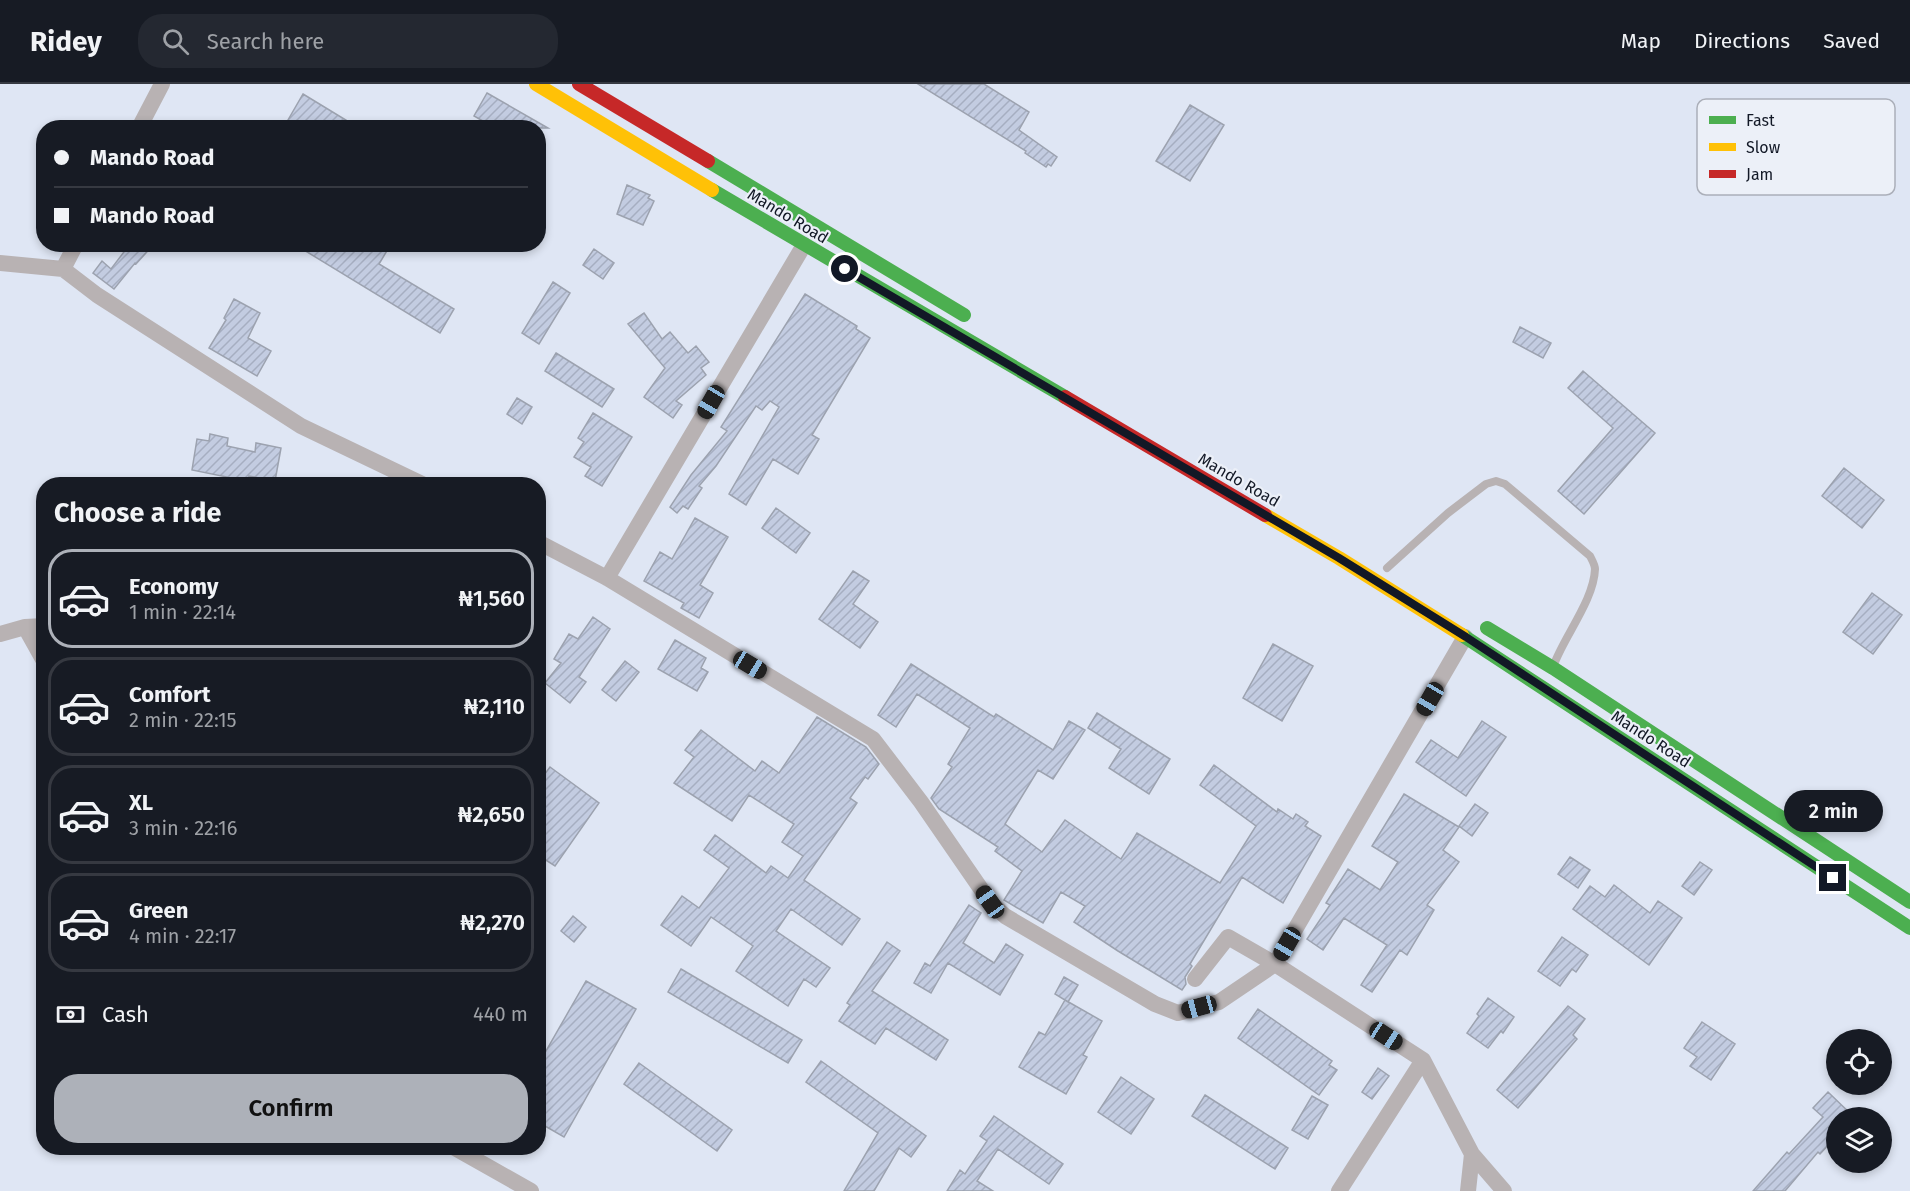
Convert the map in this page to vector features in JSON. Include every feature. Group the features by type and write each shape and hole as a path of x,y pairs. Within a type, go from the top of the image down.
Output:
{"highway":[{"name":"Mando Road","path":"536,84 804,245 1339,558 1466,637 1910,928"},
{"name":"Mando Road","path":"579,84 978,323"},
{"name":"Mando Road","path":"1475,621 1553,668 1910,902"}],"street":[{"path":"142,120 162,84"},
{"path":"607,578 804,245"},
{"path":"63,269 72,252"},
{"path":"0,263 63,269 98,295 301,426 407,477"},
{"path":"546,546 607,578 873,739 921,802 990,902 1005,916 1155,1004 1178,1013 1219,1002 1275,964 1466,637"},
{"path":"0,634 36,626"},
{"path":"25,627 36,647"},
{"path":"1195,979 1228,937 1275,964 1423,1060 1472,1154 1504,1191"},
{"path":"1339,1191 1423,1060"},
{"path":"1468,1191 1472,1154"},
{"path":"467,1155 531,1191"}],"lane":[{"path":"1387,568 1448,513 1486,484 1496,481 1505,484 1590,556 1595,568 1586,601 1561,645 1553,668"}],"building":[{"path":"918,84 984,84 1029,112 1019,130 1057,157 1051,166 1048,164 1046,167 1025,153 1026,151"},
{"path":"487,93 534,120 481,120 474,116"},
{"path":"303,94 346,120 288,120"},
{"path":"1190,105 1224,125 1190,181 1156,161"},
{"path":"627,185 650,195 648,198 654,201 643,225 617,214"},
{"path":"594,249 614,263 603,279 583,265"},
{"path":"124,252 147,252 114,289 93,273 102,261 111,269"},
{"path":"307,252 386,252 379,264 454,309 440,333"},
{"path":"553,282 570,293 539,344 522,333"},
{"path":"805,294 857,326 856,329 870,338 812,435 819,439 798,474 773,459 746,505 729,494 779,407 770,401 762,410 756,406 716,466 699,486 702,488 688,509 683,506 677,513 670,507 691,475 727,431 721,427"},
{"path":"234,299 260,313 248,338 271,351 257,376 209,348 226,320 224,318"},
{"path":"644,313 662,339 670,332 688,353 696,346 709,362 701,368 706,375 676,401 682,405 673,418 644,397 665,368 628,324"},
{"path":"1520,327 1551,343 1543,358 1513,342"},
{"path":"556,353 614,389 602,407 545,371"},
{"path":"1583,371 1655,433 1584,514 1558,491 1613,428 1568,388"},
{"path":"517,398 532,407 522,424 507,414"},
{"path":"593,413 632,437 602,486 585,476 591,467 574,457 584,442 578,438"},
{"path":"210,434 228,438 227,446 255,452 256,443 281,448 276,477 227,477 192,470 197,439 209,441"},
{"path":"1844,468 1884,500 1862,528 1822,496"},
{"path":"776,508 810,533 796,553 762,528"},
{"path":"695,518 728,537 700,585 713,593 699,618 681,608 684,603 644,581 660,552 672,559"},
{"path":"853,571 869,581 853,604 878,622 860,648 819,619"},
{"path":"1872,593 1902,615 1873,654 1843,632"},
{"path":"593,617 610,629 579,677 586,682 570,703 546,682 561,663 554,659 569,634 578,639"},
{"path":"675,640 706,658 701,668 708,672 697,691 658,669"},
{"path":"1273,644 1313,666 1282,721 1243,698"},
{"path":"625,661 639,672 616,701 602,690"},
{"path":"911,664 994,717 996,714 1053,750 1069,721 1085,730 1053,779 1038,770 1005,824 1042,852 1065,820 1121,859 1137,833 1220,883 1256,826 1200,785 1214,765 1277,812 1278,809 1293,819 1296,814 1308,822 1305,826 1321,836 1283,903 1242,877 1190,964 1192,966 1185,977 1186,984 1182,990 1074,922 1085,906 1061,892 1043,923 1004,900 1022,871 995,851 998,847 939,809 931,798 952,767 948,764 970,728 917,694 896,727 878,715"},
{"path":"1097,713 1170,759 1149,794 1109,768 1121,749 1088,728"},
{"path":"817,717 866,747 879,764 868,779 865,777 850,798 857,803 804,880 860,919 842,945 791,909 776,931 830,968 816,987 804,979 788,1006 736,971 753,946 711,917 691,946 661,925 682,896 699,908 729,868 704,850 715,835 766,873 771,866 788,878 803,856 782,842 794,824 749,795 732,821 674,783 694,757 685,750 701,730 755,771 762,761 779,773"},
{"path":"1482,721 1506,737 1466,796 1416,762 1431,740 1458,758"},
{"path":"550,767 599,803 555,866 546,860 546,772"},
{"path":"1404,794 1459,827 1443,850 1459,862 1427,905 1434,910 1407,955 1400,950 1372,992 1361,985 1387,945 1344,918 1323,950 1307,939 1330,905 1326,903 1348,869 1380,890 1398,862 1372,846"},
{"path":"1475,804 1488,813 1472,836 1459,826"},
{"path":"1570,857 1590,870 1578,888 1558,874"},
{"path":"1700,862 1712,870 1694,895 1682,886"},
{"path":"1614,885 1650,913 1658,901 1682,918 1649,965 1573,909 1590,886 1605,897"},
{"path":"969,905 981,913 963,943 994,963 1006,944 1023,955 1000,995 948,963 931,993 914,983 925,963 930,966"},
{"path":"573,916 586,927 574,942 561,931"},
{"path":"1562,937 1588,955 1576,972 1572,969 1560,986 1538,971"},
{"path":"887,942 900,951 872,991 948,1040 936,1060 886,1028 875,1044 839,1021 850,1005 847,1003"},
{"path":"681,969 802,1040 788,1063 668,992"},
{"path":"1064,977 1078,985 1068,1002 1055,994"},
{"path":"586,981 636,1009 564,1137 546,1127 546,1051"},
{"path":"1488,998 1514,1017 1503,1033 1501,1031 1488,1048 1467,1033"},
{"path":"1065,1000 1102,1021 1083,1055 1087,1057 1066,1094 1019,1067 1039,1032 1045,1035"},
{"path":"1568,1006 1585,1019 1573,1035 1577,1039 1518,1108 1497,1090"},
{"path":"1258,1009 1332,1061 1329,1065 1337,1070 1319,1095 1238,1038"},
{"path":"1702,1022 1735,1044 1711,1080 1690,1066 1697,1057 1684,1048"},
{"path":"821,1061 926,1136 911,1157 899,1148 874,1191 844,1191 878,1133 806,1082"},
{"path":"639,1063 732,1130 717,1151 624,1084"},
{"path":"1378,1068 1389,1076 1372,1099 1362,1092"},
{"path":"1121,1077 1154,1099 1131,1134 1098,1112"},
{"path":"1826,1094 1831,1095 1844,1107 1826,1107 1826,1148 1820,1154 1818,1152 1785,1191 1753,1191 1787,1152 1789,1154 1823,1117 1813,1108"},
{"path":"1205,1095 1288,1148 1275,1169 1192,1116"},
{"path":"1312,1096 1328,1105 1308,1139 1292,1130"},
{"path":"994,1116 1063,1164 1049,1184 998,1149 977,1181 993,1191 947,1191 960,1170 965,1174 987,1141 980,1136"}],"traffic: fast":[{"path":"708,161 964,315"},
{"path":"712,190 1065,397"},
{"path":"1487,628 1553,668 1910,902"},
{"path":"1462,635 1910,928"}],"traffic: slow":[{"path":"536,84 712,190"},
{"path":"1265,515 1462,635"}],"traffic: jam":[{"path":"579,84 708,161"},
{"path":"1065,397 1265,515"}],"route":[{"path":"845,269 1339,558 1466,637 1833,878"}]}
